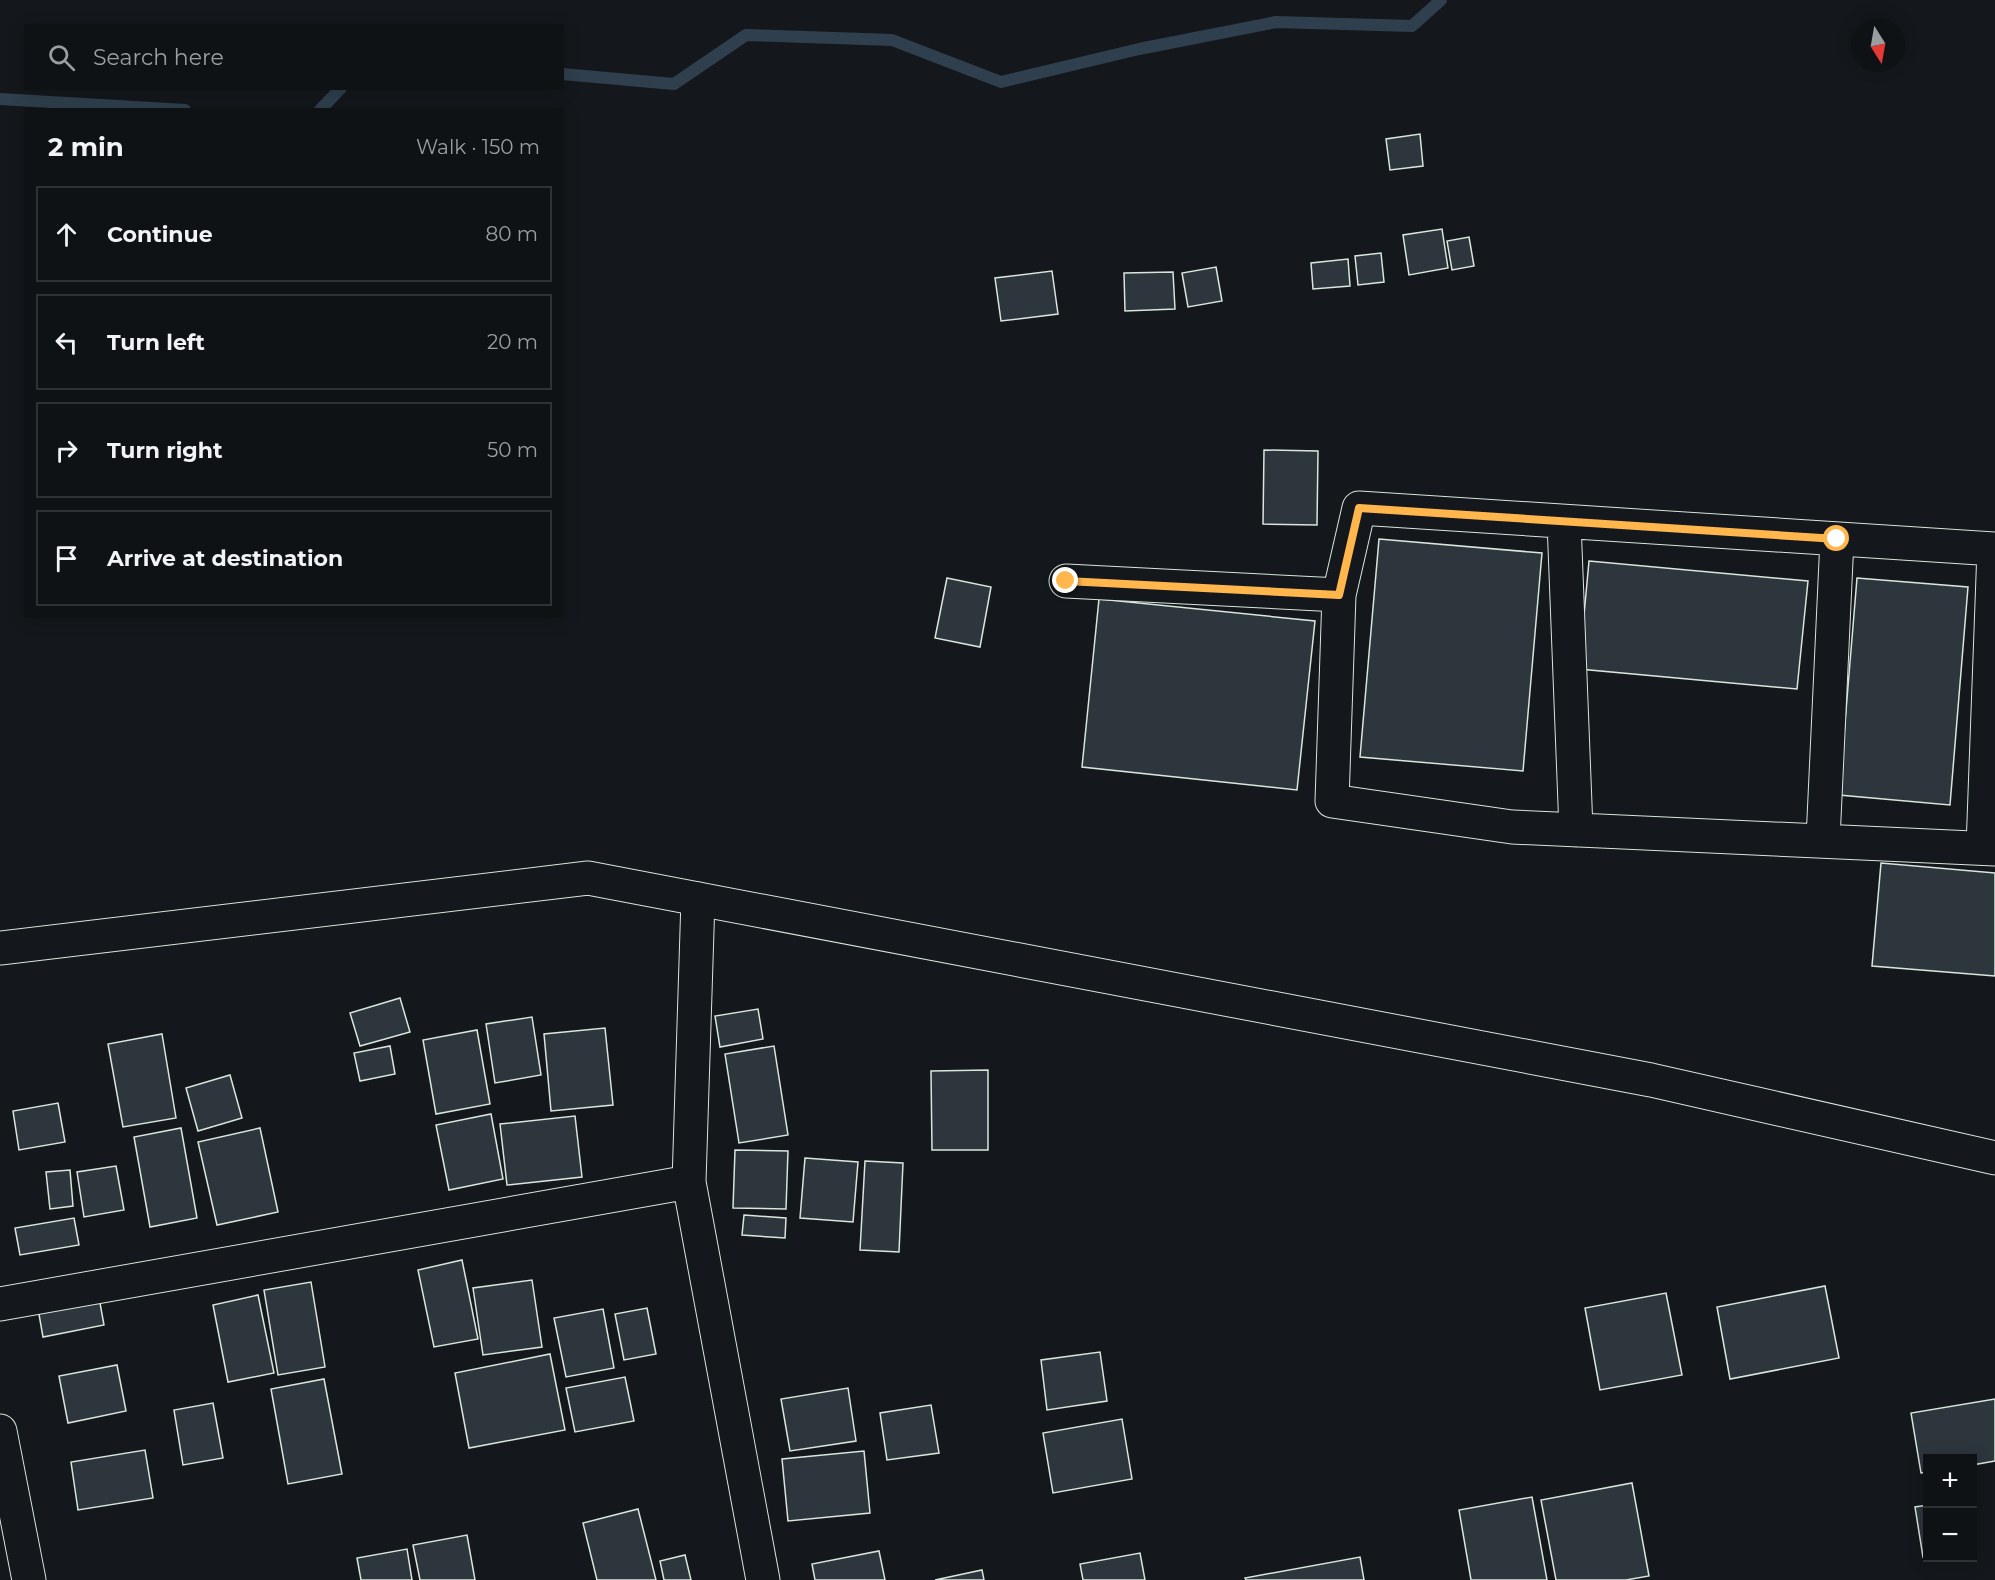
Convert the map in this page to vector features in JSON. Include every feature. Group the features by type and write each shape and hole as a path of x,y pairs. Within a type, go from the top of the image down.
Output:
{"main road":[{"path":"1359,508 1837,539 1995,549 1989,849 1512,827 1332,801 1339,595 1359,508"},
{"path":"1564,522 1576,830"},
{"path":"1824,840 1837,539"},
{"path":"1066,581 1339,595"},
{"path":"0,948 588,878 1651,1080 1995,1158"},
{"path":"698,899 689,1182 763,1580"},
{"path":"0,1304 689,1182"},
{"path":"0,1431 29,1580"}],"building":[{"path":"1420,134 1423,166 1390,170 1386,139"},
{"path":"1442,229 1448,268 1409,275 1403,235"},
{"path":"1469,237 1474,266 1452,270 1447,241"},
{"path":"1381,253 1384,282 1358,285 1355,256"},
{"path":"1348,259 1350,286 1313,289 1311,263"},
{"path":"1216,267 1222,301 1188,307 1182,273"},
{"path":"1052,271 1058,314 1001,321 995,278"},
{"path":"1173,272 1175,309 1125,311 1124,273"},
{"path":"1264,450 1318,451 1317,525 1263,524"},
{"path":"1379,539 1542,553 1523,771 1360,757"},
{"path":"1589,561 1808,581 1797,689 1579,669"},
{"path":"947,578 991,587 980,647 935,638"},
{"path":"1857,578 1968,587 1950,805 1839,795"},
{"path":"1099,599 1315,621 1297,790 1082,767"},
{"path":"1881,863 1995,873 1995,976 1872,966"},
{"path":"400,998 410,1032 360,1046 350,1013"},
{"path":"758,1009 763,1039 720,1047 715,1016"},
{"path":"532,1017 541,1075 495,1083 486,1024"},
{"path":"605,1028 613,1105 551,1111 544,1034"},
{"path":"477,1030 490,1104 436,1114 423,1040"},
{"path":"162,1034 176,1118 123,1127 108,1044"},
{"path":"390,1046 395,1074 360,1081 354,1053"},
{"path":"774,1046 788,1135 739,1143 725,1054"},
{"path":"988,1070 988,1150 932,1150 931,1071"},
{"path":"230,1075 242,1118 198,1131 186,1088"},
{"path":"58,1103 65,1142 19,1150 13,1111"},
{"path":"491,1114 503,1179 449,1190 436,1125"},
{"path":"575,1116 582,1177 507,1185 500,1124"},
{"path":"181,1128 197,1218 150,1227 134,1137"},
{"path":"260,1128 278,1212 217,1225 198,1142"},
{"path":"735,1150 788,1151 786,1209 733,1208"},
{"path":"805,1158 858,1162 853,1222 800,1218"},
{"path":"865,1161 903,1163 899,1252 860,1250"},
{"path":"116,1166 124,1210 84,1217 77,1172"},
{"path":"70,1170 73,1206 50,1209 46,1172"},
{"path":"744,1215 786,1218 785,1238 742,1235"},
{"path":"74,1218 79,1245 20,1255 15,1228"},
{"path":"462,1260 478,1339 434,1347 418,1270"},
{"path":"532,1280 542,1347 483,1355 473,1288"},
{"path":"311,1282 325,1367 278,1375 264,1290"},
{"path":"1825,1286 1839,1358 1730,1379 1717,1307"},
{"path":"98,1292 104,1325 43,1337 37,1303"},
{"path":"1666,1293 1682,1375 1600,1390 1585,1308"},
{"path":"258,1295 274,1373 228,1382 213,1305"},
{"path":"647,1308 656,1354 624,1360 615,1314"},
{"path":"603,1309 614,1368 566,1377 554,1318"},
{"path":"1100,1352 1107,1401 1047,1410 1041,1360"},
{"path":"550,1354 565,1430 469,1448 455,1373"},
{"path":"117,1365 126,1411 68,1423 59,1376"},
{"path":"625,1377 634,1421 575,1432 566,1388"},
{"path":"324,1379 342,1474 288,1484 271,1389"},
{"path":"848,1388 856,1441 790,1451 781,1399"},
{"path":"1995,1399 1995,1461 1977,1464 1977,1454 1923,1454 1923,1473 1921,1473 1911,1413"},
{"path":"213,1403 223,1458 183,1465 174,1410"},
{"path":"931,1405 939,1453 887,1460 880,1413"},
{"path":"1122,1419 1132,1479 1053,1493 1043,1433"},
{"path":"145,1450 153,1498 78,1510 71,1462"},
{"path":"864,1451 870,1513 788,1521 782,1459"},
{"path":"1632,1483 1649,1576 1626,1580 1556,1580 1541,1500"},
{"path":"1532,1497 1547,1580 1471,1580 1459,1510"},
{"path":"1923,1506 1923,1557 1915,1507"},
{"path":"638,1509 656,1580 597,1580 583,1523"},
{"path":"467,1535 475,1580 420,1580 413,1545"},
{"path":"407,1549 412,1580 361,1580 357,1558"},
{"path":"879,1551 885,1580 815,1580 812,1564"},
{"path":"1140,1553 1145,1580 1083,1580 1080,1564"},
{"path":"685,1555 691,1580 664,1580 660,1561"},
{"path":"1360,1557 1364,1580 1246,1580 1245,1578"},
{"path":"982,1570 984,1580 935,1580"}],"waterway":[{"path":"564,74 674,84 746,35 892,40 1001,82 1139,49 1276,22 1412,26 1441,0"},
{"path":"322,108 339,90"},
{"path":"0,99 151,108"}],"route":[{"path":"1066,581 1339,595 1359,508 1837,539"}]}
